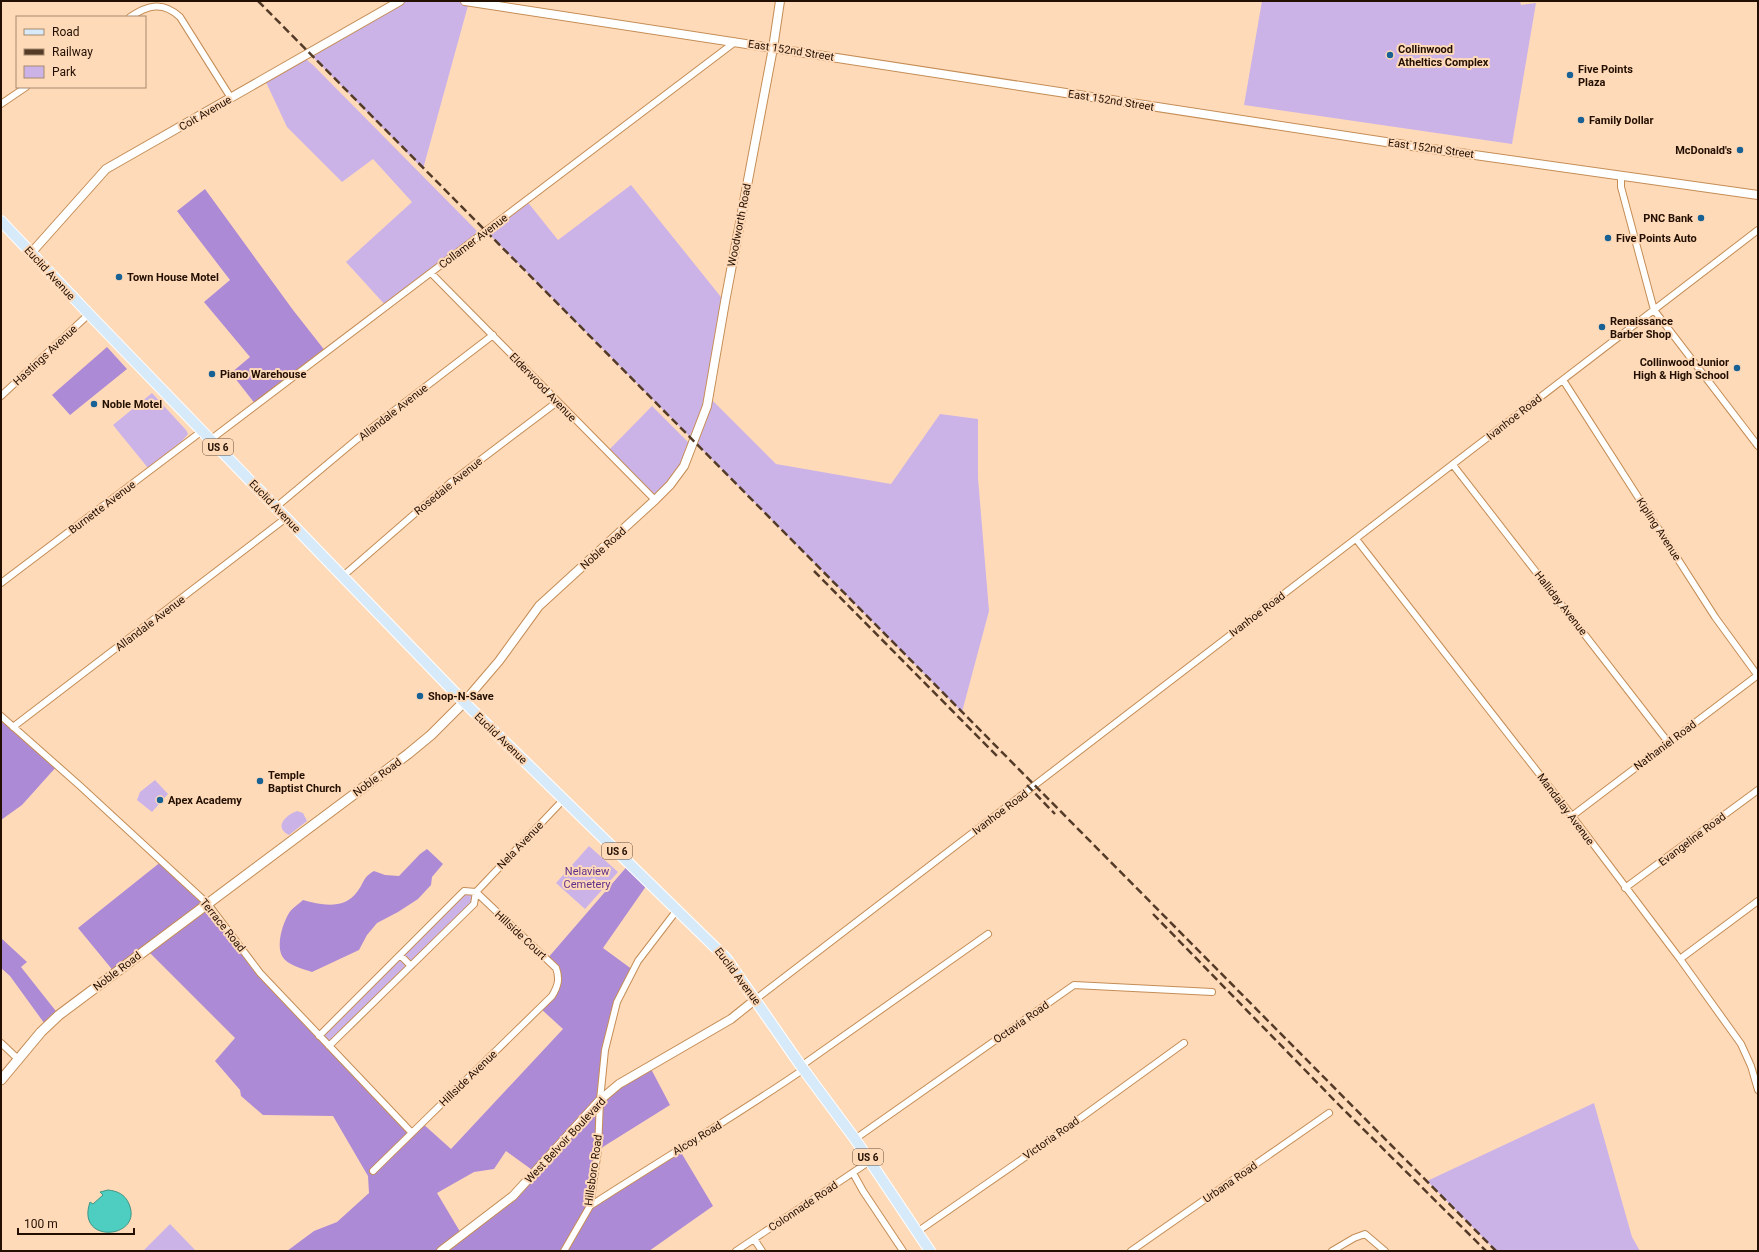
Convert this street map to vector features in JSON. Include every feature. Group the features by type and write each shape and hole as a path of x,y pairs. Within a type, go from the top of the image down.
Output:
{"main road":[{"name":"Euclid Avenue","path":"1,221 210,440 464,702 726,958 802,1067 855,1139 930,1251"},
{"name":"Noble Road","path":"1,1080 41,1032 59,1015 408,754 431,735 464,702"}],"street":[{"name":"Coit Avenue","path":"32,252 106,169 400,1"},
{"name":"East 152nd Street","path":"467,1 1384,141 1758,195"},
{"name":"Woodworth Road","path":"692,446 707,406 726,294 773,48 780,1"},
{"path":"131,16 140,10 151,7 164,7 170,9 180,17 231,98"},
{"name":"Collamer Avenue","path":"210,440 735,42"},
{"path":"1,104 25,88"},
{"path":"1621,176 1620,186 1654,310 1758,446"},
{"name":"Ivanhoe Road","path":"756,999 1758,230"},
{"name":"Elderwood Avenue","path":"431,273 557,402 656,500"},
{"name":"Hastings Avenue","path":"1,396 89,314"},
{"name":"Allandale Avenue","path":"276,507 356,440 493,335"},
{"name":"Kipling Avenue","path":"1563,380 1715,616 1758,675"},
{"name":"Rosedale Avenue","path":"343,576 450,483 557,402"},
{"name":"Burnette Avenue","path":"1,582 202,431"},
{"name":"Noble Road","path":"464,702 499,660 539,606 656,500 677,476 692,446"},
{"name":"Halliday Avenue","path":"1453,465 1668,742"},
{"name":"Allandale Avenue","path":"13,727 286,518"},
{"name":"Mandalay Avenue","path":"1356,539 1572,816 1680,959 1741,1044 1751,1066 1758,1090"},
{"name":"Nathaniel Road","path":"1572,816 1758,675"},
{"name":"Terrace Road","path":"1,716 79,785 208,904 260,973 412,1133"},
{"name":"Evangeline Road","path":"1625,888 1758,790"},
{"name":"Nela Avenue","path":"329,1046 474,904 476,892 564,799"},
{"path":"319,1036 464,891 476,892"},
{"name":"Hillside Court","path":"476,892 556,968 559,975 559,982"},
{"path":"1680,959 1758,901"},
{"name":"Hillsboro Road","path":"564,1251 590,1206 598,1150 600,1100 605,1050 617,1002 638,960 677,910"},
{"name":"Alcoy Road","path":"590,1206 691,1141 741,1112 988,934"},
{"path":"400,954 411,966"},
{"name":"Hillside Avenue","path":"373,1171 552,996 559,982"},
{"name":"Octavia Road","path":"855,1139 1074,985 1212,992"},
{"name":"West Belvoir Boulevard","path":"441,1251 513,1196 600,1100 619,1084 731,1019 756,999"},
{"path":"1,1043 18,1059"},
{"name":"Victoria Road","path":"917,1232 1057,1135 1184,1043"},
{"name":"Urbana Road","path":"1131,1251 1328,1113"},
{"name":"Colonnade Road","path":"736,1251 870,1161"},
{"path":"853,1172 863,1191 903,1251"},
{"path":"1332,1251 1354,1238 1365,1234 1384,1251"},
{"path":"754,1239 762,1251"}],"green space":[{"path":"400,1 469,2 423,169 308,52"},
{"name":"Collinwood Atheltics Complex","path":"1262,1 1520,1 1521,5 1536,3 1512,144 1244,105"},
{"path":"302,56 313,65 481,235 387,307 346,262 412,202 373,159 342,182 287,127 264,78"},
{"path":"631,185 725,302 708,396 776,464 891,484 940,414 978,419 978,478 989,611 962,712 486,231 526,200 558,240"},
{"path":"152,393 188,434 182,441 148,468 113,425"},
{"path":"652,406 692,446 684,465 655,500 607,452"},
{"path":"155,780 168,794 152,812 137,800 140,792"},
{"path":"297,811 303,813 307,821 289,835 284,832 282,828 283,822 285,818"},
{"name":"Nelaview Cemetery","path":"589,846 618,872 585,909 556,883"},
{"path":"464,891 476,892 474,904 329,1046 319,1036"},
{"path":"1594,1103 1632,1237 1640,1251 1496,1251 1427,1181"},
{"path":"170,1224 196,1251 143,1251"}],"shaded area":[{"path":"205,189 293,310 326,352 256,405 231,373 250,357 204,302 230,280 177,211"},
{"path":"107,347 127,369 70,415 52,395"},
{"path":"1,716 57,766 22,805 1,820"},
{"path":"427,849 443,864 432,877 431,885 418,899 377,923 367,935 359,950 312,972 296,966 284,959 280,951 280,940 283,928 290,911 303,900 332,905 346,902 360,889 365,878 374,871 385,875 399,876 420,854"},
{"path":"162,861 208,904 260,973 412,1133 422,1123 451,1149 563,1029 540,1008 552,996 559,975 547,959 630,863 649,882 603,948 633,970 617,1002 605,1050 600,1099 650,1067 670,1105 598,1150 590,1205 679,1149 713,1206 649,1251 287,1251 314,1231 337,1222 369,1193 368,1176 333,1116 263,1115 241,1096 240,1090 215,1061 235,1038 146,949 115,973 78,928","holes":["506,1151 535,1172 513,1196 462,1235 437,1193 474,1172 494,1169"]},
{"path":"1,938 27,962 21,967 59,1015 47,1027 10,976 1,968"}],"water":[{"path":"108,1190 118,1192 123,1195 129,1204 131,1216 127,1224 119,1230 110,1232 100,1231 92,1225 88,1216 90,1202 93,1204 103,1195 100,1192"}],"railway":[{"path":"258,1 1496,1251"},
{"path":"814,571 997,756"},
{"path":"1027,785 1055,814"},
{"path":"1153,914 1339,1105 1486,1251"}],"place":[{"name":"Collinwood Atheltics Complex","path":"1390,55"},
{"name":"Five Points Plaza","path":"1570,75"},
{"name":"Family Dollar","path":"1581,120"},
{"name":"McDonald's","path":"1740,150"},
{"name":"PNC Bank","path":"1701,218"},
{"name":"Five Points Auto","path":"1608,238"},
{"name":"Town House Motel","path":"119,277"},
{"name":"Renaissance Barber Shop","path":"1602,327"},
{"name":"Collinwood Junior High & High School","path":"1737,368"},
{"name":"Piano Warehouse","path":"212,374"},
{"name":"Noble Motel","path":"94,404"},
{"name":"Shop-N-Save","path":"420,696"},
{"name":"Temple Baptist Church","path":"260,781"},
{"name":"Apex Academy","path":"160,800"}]}
